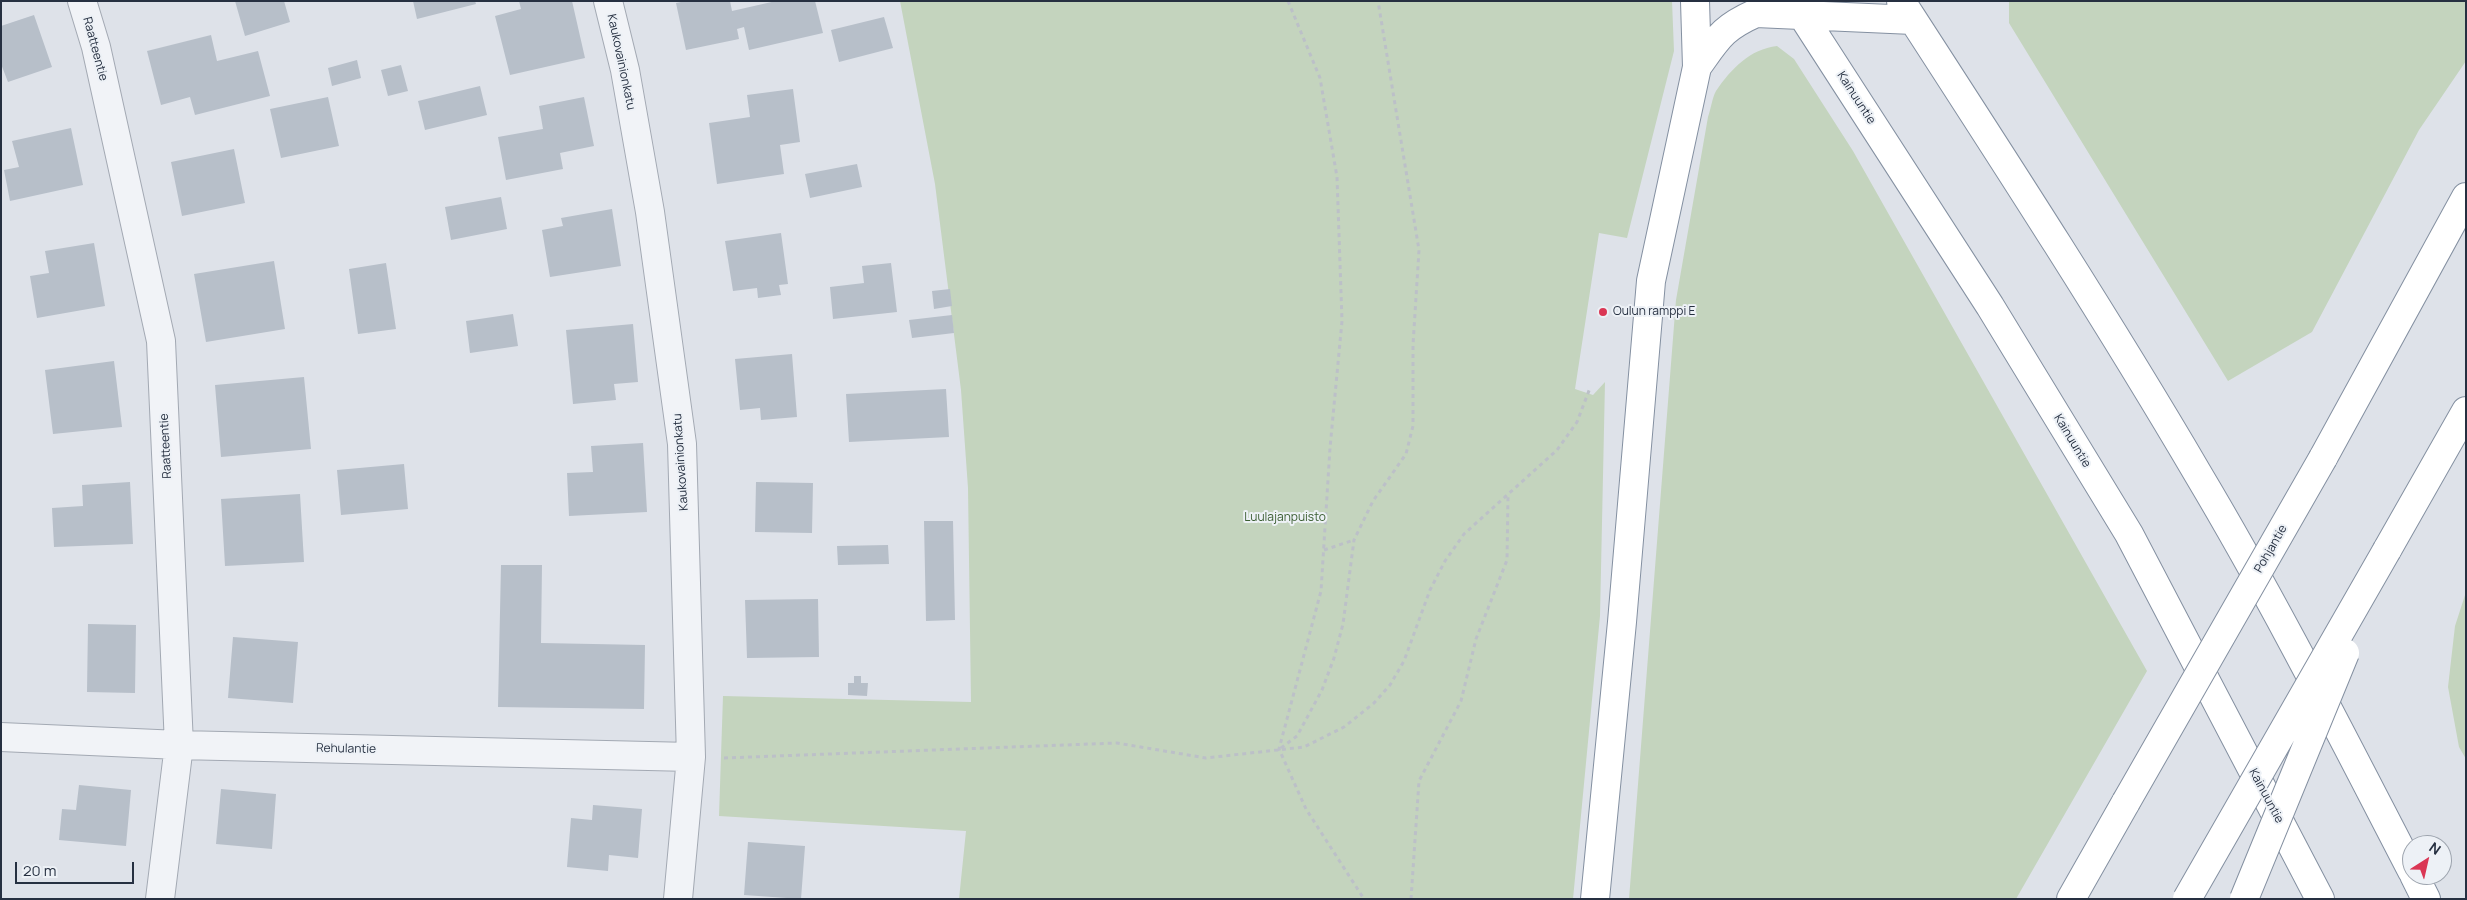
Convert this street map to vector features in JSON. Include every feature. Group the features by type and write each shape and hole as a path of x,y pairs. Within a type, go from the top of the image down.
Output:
{"highway":[{"path":"1596,899 1651,281 1697,67 1694,1"},
{"path":"1697,67 1722,32 1738,21 1756,13 1804,6 1907,11 2063,255 2199,474 2316,686 2402,852"},
{"name":"Kainuuntie","path":"1804,6 2130,534 2320,899"},
{"name":"Pohjantie","path":"2071,899 2323,458 2466,197"},
{"path":"2188,899 2466,411"},
{"path":"2244,899 2387,550"},
{"path":"2419,885 2426,899"}],"street":[{"name":"Raatteentie","path":"82,1 96,47 162,341 179,745 160,899"},
{"name":"Kaukovainionkatu","path":"608,1 625,70 650,212 682,444 691,756 678,899"},
{"name":"Rehulantie","path":"1,737 179,745 691,756"}],"path":[{"path":"1288,1 1320,78 1337,177 1342,321 1330,448 1321,591 1279,749 1306,809 1364,899"},
{"path":"1279,749 1297,736 1322,690 1334,658 1343,624 1354,540 1373,501 1406,454 1413,426 1413,345 1419,250 1378,1"},
{"path":"691,756 716,759 1116,743 1206,758 1304,747 1344,728 1374,703 1390,685 1404,661 1430,590 1445,561 1464,534 1557,450 1577,422 1590,388"},
{"path":"1411,899 1419,781 1461,700 1476,638 1507,560 1508,495"},
{"path":"1324,550 1354,540"}],"green space":[{"name":"Luulajanpuisto","path":"900,1 1672,1 1674,51 1627,238 1599,233 1575,389 1593,395 1605,382 1600,616 1573,899 959,899 966,831 719,816 723,696 971,702 968,488 961,390 935,184"},
{"path":"2009,1 2466,1 2466,61 2419,130 2312,332 2228,381 2009,23"},
{"path":"1777,46 1794,59 1853,151 2147,671 2016,899 1629,899 1676,300 1708,117 1716,91 1742,61 1758,51"},
{"path":"2466,592 2466,759 2459,747 2448,687 2455,626"}],"building":[{"path":"235,1 284,1 290,22 245,36"},
{"path":"413,1 475,1 476,4 417,19"},
{"path":"519,1 572,1 585,58 510,75 495,16 521,9"},
{"path":"686,1 730,1 732,11 776,1 815,1 823,33 749,50 744,27 737,29 739,39 686,50 676,3"},
{"path":"34,15 52,67 8,82 1,64 1,26"},
{"path":"884,17 893,48 839,62 831,30"},
{"path":"211,35 217,61 258,51 270,96 195,115 190,97 161,105 147,51"},
{"path":"357,60 361,78 332,86 328,68"},
{"path":"401,65 408,91 388,96 381,70"},
{"path":"480,86 487,115 425,130 418,101"},
{"path":"793,89 800,142 780,145 784,174 717,184 709,123 750,117 747,95"},
{"path":"328,97 339,146 281,158 270,109"},
{"path":"584,97 594,146 560,153 563,169 506,180 498,137 543,129 539,106"},
{"path":"71,128 83,185 10,201 4,170 19,167 12,141"},
{"path":"234,149 245,203 182,216 171,162"},
{"path":"857,164 862,187 810,198 805,174"},
{"path":"501,197 507,229 451,240 445,207"},
{"path":"612,209 621,266 550,277 542,230 563,226 561,218"},
{"path":"781,233 788,284 779,285 781,295 758,298 757,288 733,291 725,241"},
{"path":"94,243 105,306 37,318 30,276 49,273 45,251"},
{"path":"274,261 285,329 206,342 194,274"},
{"path":"386,263 396,329 358,334 349,269"},
{"path":"891,263 897,312 833,319 830,287 864,283 862,266"},
{"path":"950,289 952,306 934,309 932,291"},
{"path":"513,314 518,346 470,353 466,321"},
{"path":"952,315 954,333 912,338 909,320"},
{"path":"633,324 638,382 614,384 616,400 573,404 566,330"},
{"path":"792,354 797,417 761,420 760,408 740,410 735,359"},
{"path":"114,361 122,427 53,434 45,370"},
{"path":"304,377 311,449 221,457 215,385"},
{"path":"946,389 949,437 849,442 846,394"},
{"path":"643,443 647,512 569,516 567,473 593,472 591,446"},
{"path":"404,464 408,509 341,515 337,470"},
{"path":"130,482 133,544 54,547 52,508 83,506 82,485"},
{"path":"756,482 813,483 812,533 755,532"},
{"path":"300,494 304,562 225,566 221,499"},
{"path":"924,521 953,521 955,620 926,621"},
{"path":"888,545 889,564 838,565 837,546"},
{"path":"501,565 542,565 541,643 645,645 644,709 498,707"},
{"path":"818,599 819,657 747,658 745,600"},
{"path":"88,624 136,625 135,693 87,692"},
{"path":"233,637 298,642 293,703 228,698"},
{"path":"854,676 861,676 861,683 868,683 867,696 848,695 848,683 854,683"},
{"path":"79,785 131,790 126,846 59,840 62,809 76,810"},
{"path":"221,789 276,794 272,849 216,844"},
{"path":"593,805 642,809 638,858 609,855 608,871 567,867 571,818 592,820"},
{"path":"748,842 805,846 801,899 744,895"}],"place":[{"name":"Oulun ramppi E","path":"1603,312"}]}
